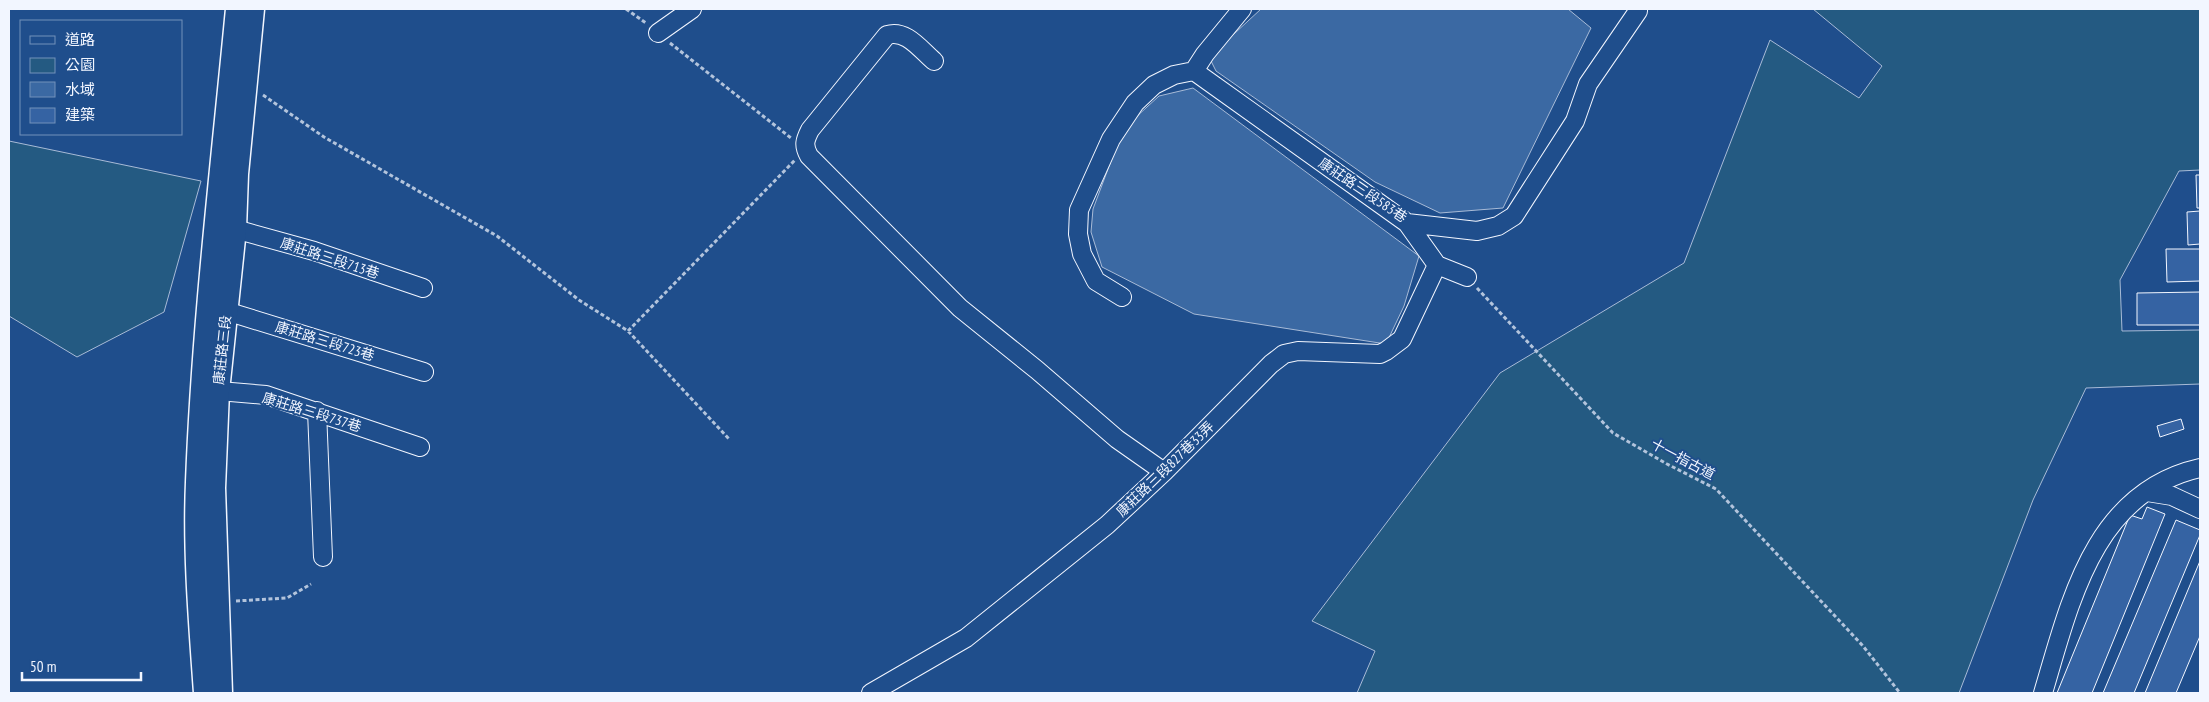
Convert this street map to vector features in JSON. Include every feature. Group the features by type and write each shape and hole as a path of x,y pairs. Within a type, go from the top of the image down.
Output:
{"main road":[{"name":"康莊路三段","path":"221,693 210,391 237,9"},
{"name":"康莊路三段","path":"205,693 199,609 197,484 210,391 226,311 235,229 237,174 253,9"}],"lane":[{"path":"658,33 692,9"},
{"path":"1122,297 1096,281 1082,254 1078,234 1079,210 1111,139 1135,103 1154,85 1174,75 1194,71 1205,54 1242,9"},
{"name":"康莊路三段583巷","path":"1194,71 1407,222 1477,231 1498,226 1514,216 1576,121 1588,84 1638,11"},
{"path":"934,61 904,34 896,32 887,36 810,130 804,141 809,156 960,308 1037,370 1117,439 1164,472"},
{"path":"1407,222 1437,265 1467,277"},
{"name":"康莊路三段713巷","path":"235,229 314,251 423,288"},
{"name":"康莊路三段827巷33弄","path":"871,693 966,638 1107,525 1164,472 1271,364 1284,354 1298,351 1380,354 1402,339 1437,265"},
{"name":"康莊路三段723巷","path":"226,311 424,372"},
{"name":"康莊路三段737巷","path":"210,391 266,395 420,447"},
{"path":"318,411 323,557"},
{"path":"2042,693 2072,597 2096,544 2121,512 2160,482 2200,468"},
{"path":"2147,492 2172,496 2200,509"}],"path":[{"path":"626,9 806,149 628,331"},
{"path":"247,84 324,137 498,236 580,300 628,331 730,440"},
{"name":"十一指古道","path":"1467,277 1613,433 1666,464 1716,489 1863,646 1900,693"},
{"path":"217,602 287,598 312,584"}],"green space":[{"path":"1813,9 2200,9 2200,170 2179,171 2120,280 2122,331 2200,330 2200,384 2086,388 2033,500 1959,693 1357,693 1375,651 1312,621 1500,373 1684,263 1770,40 1859,98 1882,66"},
{"path":"9,141 201,181 164,312 77,357 9,316"}],"water":[{"path":"1261,9 1568,9 1591,28 1503,208 1440,213 1375,182 1216,71 1209,57"},
{"path":"1193,88 1419,256 1404,306 1386,344 1194,314 1102,267 1091,232 1093,209 1123,129 1159,96"}],"building":[{"path":"2196,175 2200,175 2200,208 2197,208"},
{"path":"2200,211 2200,244 2188,245 2187,212"},
{"path":"2166,249 2200,249 2200,281 2167,282"},
{"path":"2200,292 2200,325 2137,325 2137,293"},
{"path":"2181,419 2184,429 2160,437 2157,426"},
{"path":"2147,507 2165,514 2092,693 2057,693 2130,515 2142,519"},
{"path":"2176,520 2200,530 2200,535 2134,693 2103,693"},
{"path":"2200,561 2200,636 2176,693 2145,693"}]}
